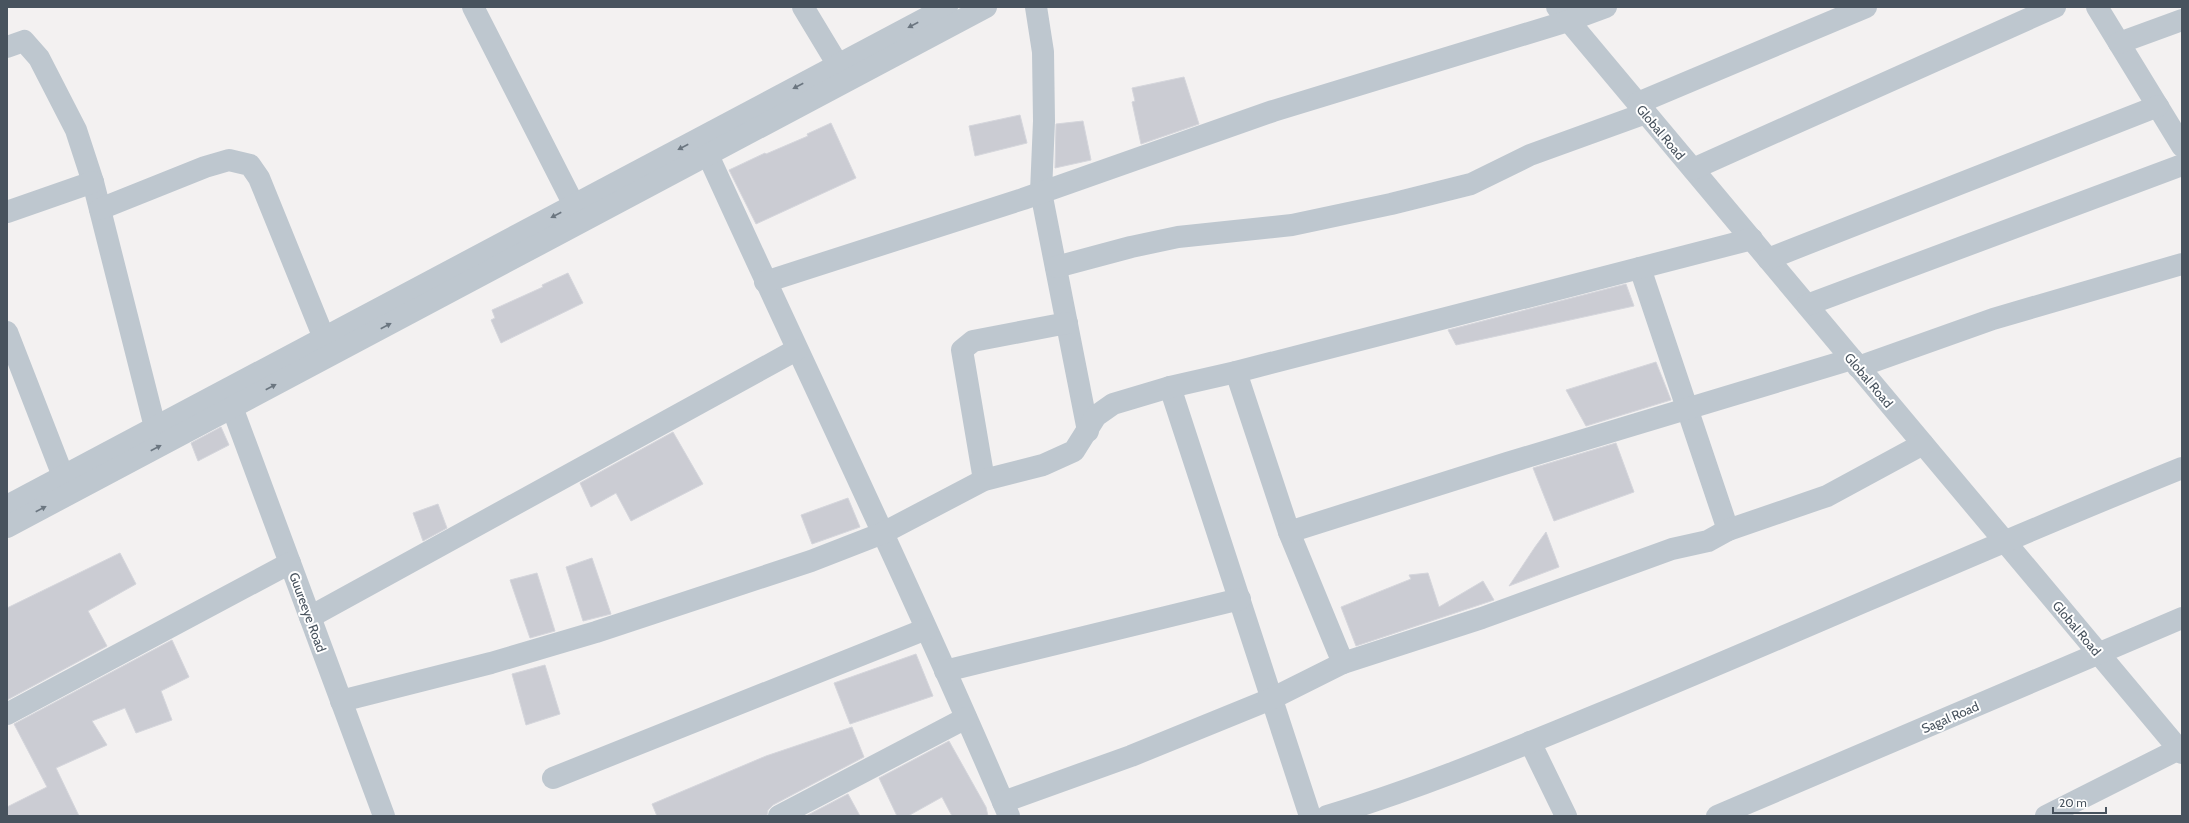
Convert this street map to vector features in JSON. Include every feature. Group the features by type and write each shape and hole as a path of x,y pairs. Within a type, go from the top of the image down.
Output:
{"street":[{"path":"473,7 574,205"},
{"path":"803,7 838,65"},
{"path":"7,527 232,407 706,146 838,65 947,7"},
{"path":"7,506 574,205 706,146 986,7"},
{"path":"1036,7 1043,52 1044,121 1041,192 1088,431"},
{"path":"765,282 1041,192 1273,111 1563,14 1606,7"},
{"path":"1056,268 1131,247 1178,237 1292,225 1391,204 1471,184 1530,155 1642,108 1866,7"},
{"path":"1693,170 2055,7"},
{"path":"2097,7 2181,141"},
{"name":"Global Road","path":"1563,14 2180,751"},
{"path":"2119,43 2182,20"},
{"path":"7,47 24,41 39,58 76,130 93,182 155,427"},
{"path":"1768,259 2158,106"},
{"path":"706,146 765,282 883,533 1006,809 1271,699 1343,663 1482,618 1672,549 1708,541 1728,530 1827,496 1923,444"},
{"path":"100,209 229,160 250,165 259,178 324,338"},
{"path":"1806,305 2182,165"},
{"path":"7,212 93,182"},
{"path":"341,701 491,663 596,632 811,561 883,533 984,480 1043,465 1074,451 1088,431 1096,416 1112,404 1170,387 1236,372 1752,240"},
{"path":"1289,532 1687,408 1855,363 1993,318 2182,264"},
{"path":"1640,268 1728,530"},
{"path":"984,480 962,350 973,341 1067,323"},
{"path":"8,340 63,476"},
{"path":"310,617 796,350"},
{"path":"1236,372 1289,532 1343,663"},
{"path":"1170,387 1310,816"},
{"name":"Guureeye Road","path":"232,407 384,816"},
{"path":"1327,816 1393,796 1530,742 1681,680 2004,541 2182,468"},
{"path":"7,714 290,563"},
{"path":"945,671 1240,599"},
{"name":"Sagal Road","path":"1718,816 2182,618"},
{"path":"553,778 926,629"},
{"path":"779,816 966,718"},
{"path":"1530,742 1566,816"},
{"path":"2046,816 2180,751"}],"building":[{"path":"1184,77 1199,124 1141,144 1132,102 1135,101 1132,88"},
{"path":"1020,115 1027,143 975,156 969,126"},
{"path":"1083,121 1091,160 1055,168 1056,124"},
{"path":"831,123 856,178 756,224 729,170 765,153 766,154 808,136 807,134"},
{"path":"568,273 583,303 501,343 491,320 495,318 492,310 543,287 542,285"},
{"path":"1626,284 1634,306 1456,345 1448,330"},
{"path":"1656,362 1671,400 1586,426 1566,390"},
{"path":"221,427 229,445 198,461 191,443"},
{"path":"673,432 703,484 631,521 616,493 591,507 580,483"},
{"path":"1616,443 1634,492 1554,521 1533,468"},
{"path":"848,498 860,527 812,544 801,515"},
{"path":"438,504 447,528 423,541 413,513"},
{"path":"1546,532 1559,567 1509,586 1535,547"},
{"path":"120,553 136,584 88,611 107,646 7,700 7,608"},
{"path":"592,558 611,614 583,621 566,567"},
{"path":"537,573 555,631 530,638 510,580"},
{"path":"1428,573 1439,607 1483,581 1494,600 1356,646 1341,607 1411,579 1409,575"},
{"path":"172,640 189,677 161,691 172,720 136,733 125,708 92,721 107,745 56,768 79,816 7,816 7,807 47,787 14,724"},
{"path":"916,654 933,696 850,724 834,683"},
{"path":"545,665 560,714 526,725 512,674"},
{"path":"852,727 864,757 773,805 768,810 767,816 657,816 652,804 766,756"},
{"path":"949,741 986,807 988,816 952,816 942,797 908,816 897,816 879,778"},
{"path":"848,794 860,816 806,816"}]}
